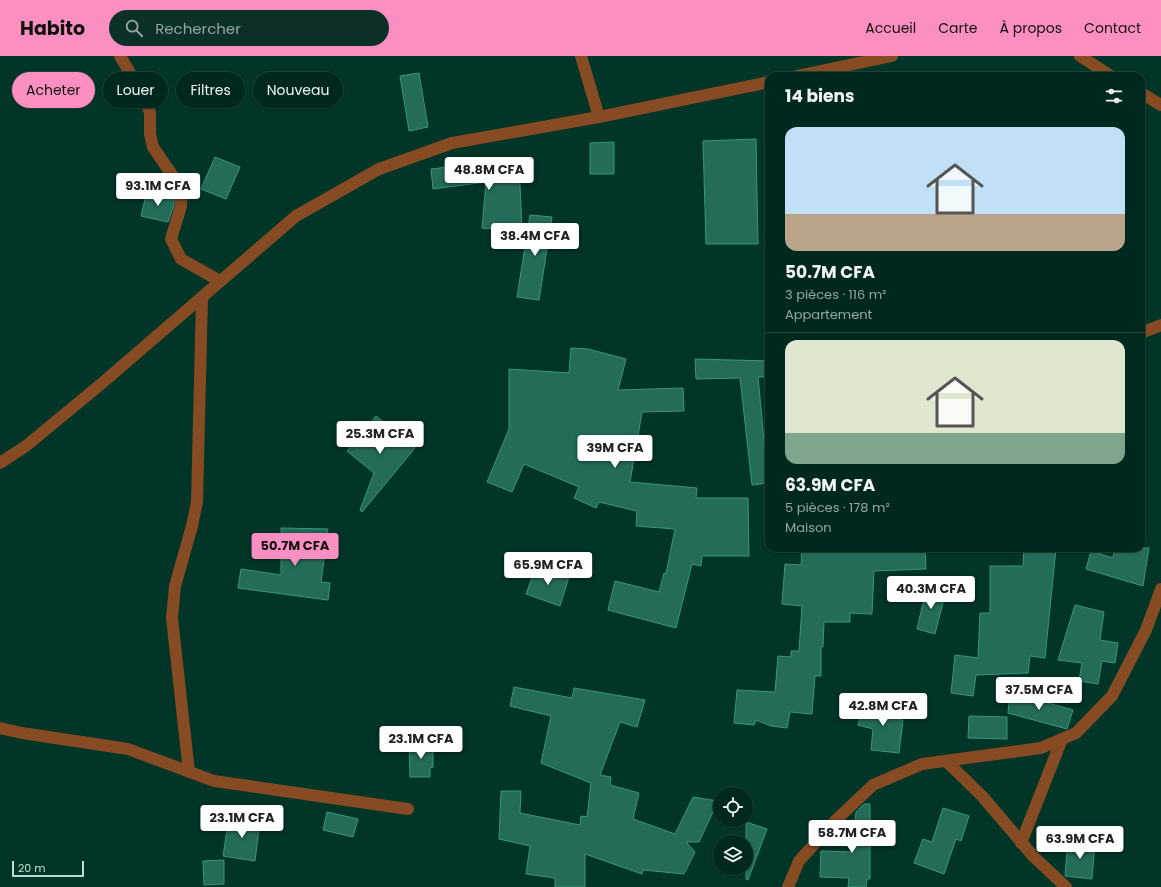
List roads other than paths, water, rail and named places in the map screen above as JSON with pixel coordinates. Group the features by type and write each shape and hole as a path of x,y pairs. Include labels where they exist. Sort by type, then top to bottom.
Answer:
{"street":[{"path":"120,56 145,98 150,113 150,134 154,147 181,188 181,206 171,239 181,259 220,281"},
{"path":"581,56 599,118"},
{"path":"816,72 892,56"},
{"path":"1080,56 1105,72"},
{"path":"0,463 26,446 296,216 379,169 452,143 599,118 765,83"},
{"path":"1145,95 1161,105"},
{"path":"189,772 172,618 175,586 192,526 197,502 202,297"},
{"path":"1145,331 1161,325"},
{"path":"788,887 799,861 836,820 873,785 922,764 1041,748 1076,733 1112,696 1146,630 1161,589"},
{"path":"0,728 22,734 128,750 214,782 408,809"},
{"path":"1022,843 1062,739"},
{"path":"946,761 982,796 1033,856 1066,887"}]}
